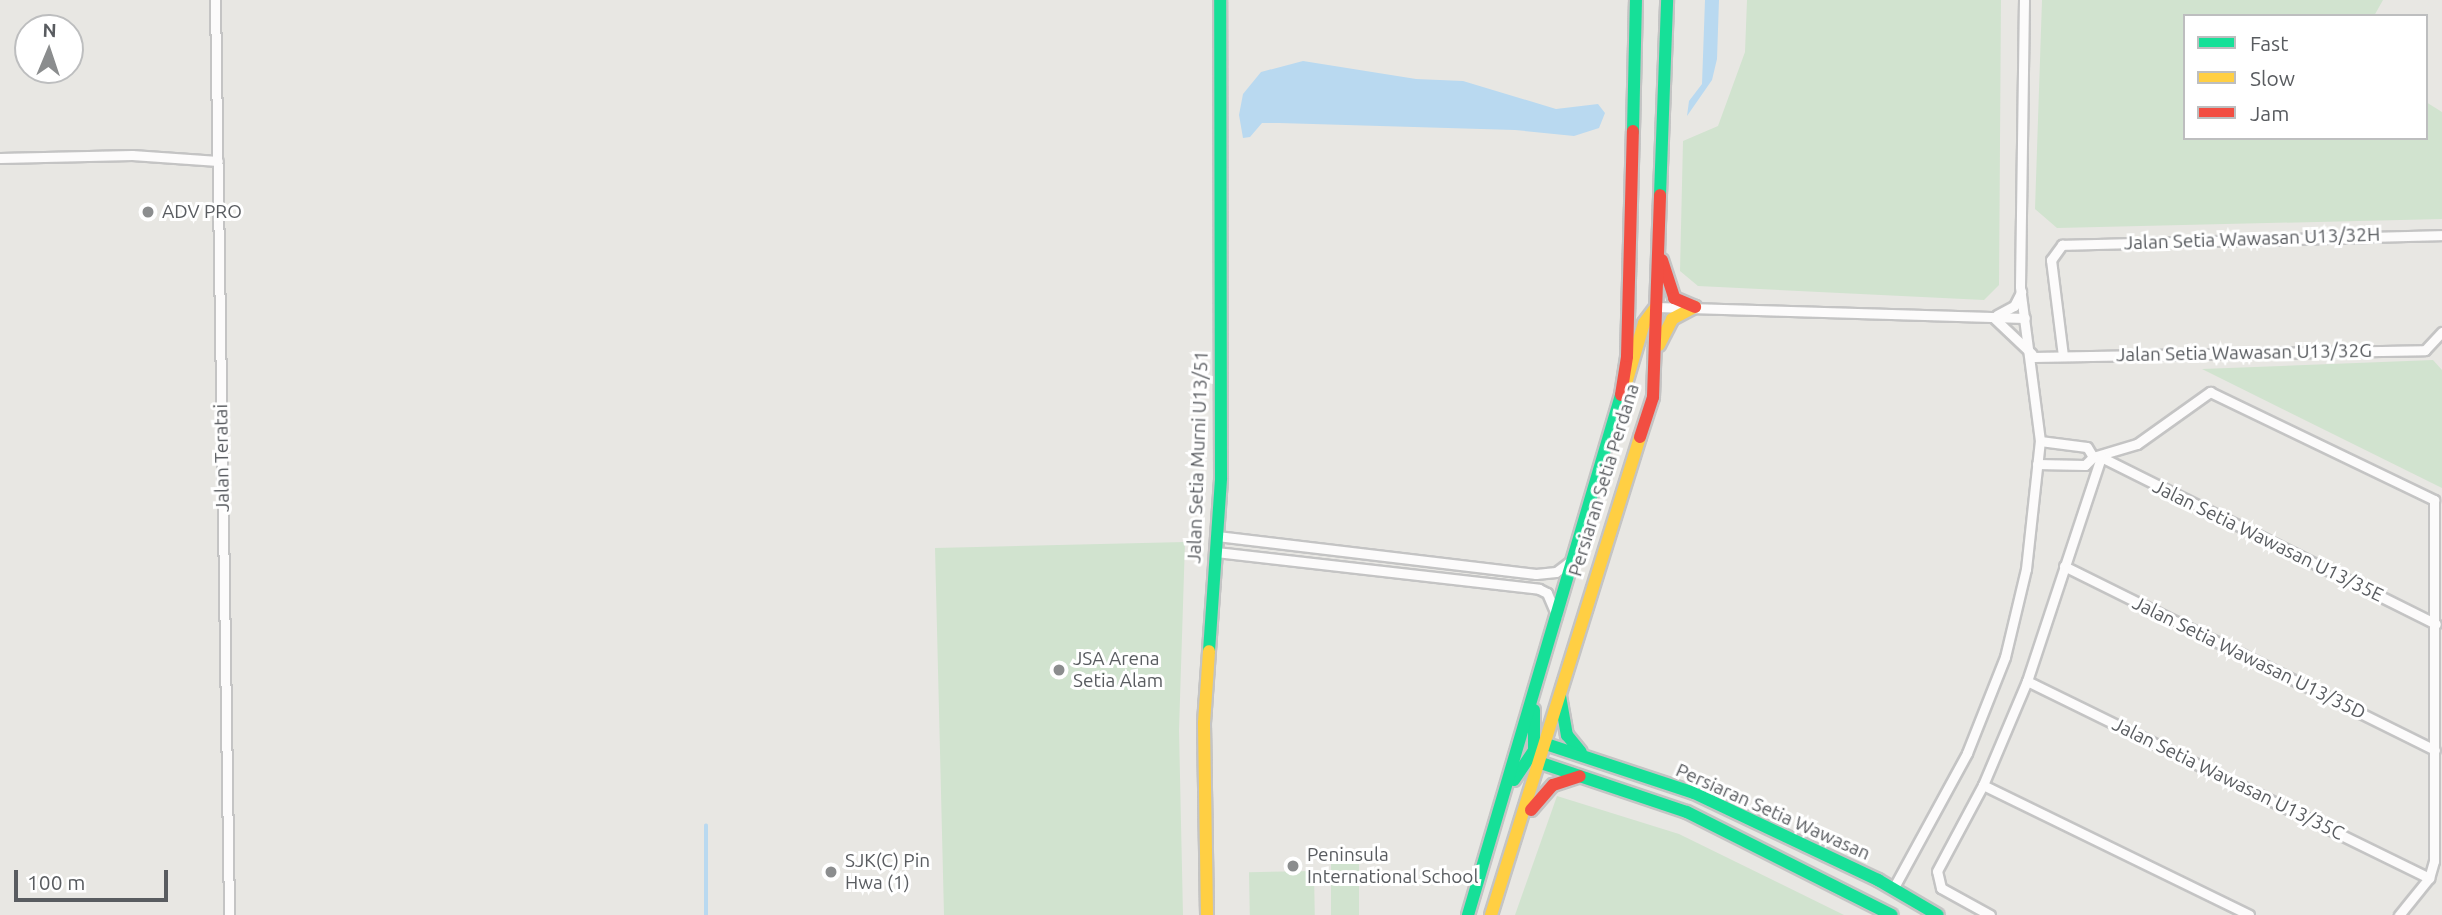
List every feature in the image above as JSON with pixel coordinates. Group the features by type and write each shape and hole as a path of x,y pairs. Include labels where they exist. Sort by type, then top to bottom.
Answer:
{"main road":[{"name":"Jalan Setia Murni U13/51","path":"1207,915 1203,723 1221,478 1220,0"},
{"name":"Persiaran Setia Perdana","path":"1468,915 1558,618 1622,390 1627,356 1636,0"},
{"name":"Persiaran Setia Perdana","path":"1491,915 1521,830 1559,689 1653,397 1667,0"},
{"path":"1658,246 1669,292 1681,303 1695,307"},
{"path":"1622,390 1634,367 1644,323 1656,307"},
{"path":"1654,366 1664,329 1672,319 1695,307"},
{"path":"1559,689 1567,735 1586,756"},
{"path":"1533,703 1534,750 1541,763"},
{"path":"1506,792 1534,750 1546,744"},
{"name":"Persiaran Setia Wawasan","path":"1546,744 1694,793 1893,889 1938,915"},
{"name":"Persiaran Setia Wawasan","path":"1541,763 1688,812 1892,915"},
{"path":"1521,830 1546,791 1581,776"},
{"path":"1863,899 1893,889 1898,915"}],"street":[{"name":"Jalan Teratai","path":"215,0 229,915"},
{"path":"1893,889 1967,753 2005,657 2026,569 2039,441 2032,356 2021,292 2024,0"},
{"path":"0,158 132,155 218,162"},
{"name":"Jalan Setia Wawasan U13/32H","path":"2063,356 2050,260 2062,245 2442,235"},
{"path":"1992,317 2008,311 2021,292"},
{"path":"1656,307 2025,318"},
{"path":"1992,317 2032,356"},
{"name":"Jalan Setia Wawasan U13/32G","path":"2032,356 2426,350 2442,332"},
{"path":"2037,464 2085,465 2097,457 2137,444 2197,398 2210,392 2434,500 2434,861 2429,878 2399,915"},
{"name":"Jalan Setia Wawasan U13/35E","path":"2039,441 2079,445 2097,457 2436,624"},
{"path":"1990,915 1948,894 1937,880 1937,870 1983,785 2027,681 2097,457"},
{"path":"1217,536 1536,574 1556,572 1574,558"},
{"path":"1216,552 1539,589 1547,593 1558,618"},
{"name":"Jalan Setia Wawasan U13/35D","path":"2064,566 2435,750"},
{"name":"Jalan Setia Wawasan U13/35C","path":"2027,681 2429,878"},
{"path":"1983,785 2249,915"}],"green space":[{"path":"1747,0 2001,0 1999,285 1984,300 1698,286 1680,271 1683,141 1718,126 1745,52"},
{"path":"2042,0 2383,0 2375,14 2183,14 2183,140 2428,140 2428,103 2442,112 2442,219 2057,228 2035,209"},
{"path":"2433,360 2442,370 2442,488 2202,369"},
{"name":"JSA Arena Setia Alam","path":"1185,542 1179,730 1183,915 944,915 935,548"},
{"path":"1557,796 1679,834 1844,915 1515,915"},
{"path":"1331,860 1359,860 1359,915 1331,915"},
{"path":"1314,871 1315,915 1250,915 1249,872"}],"water":[{"path":"1705,0 1719,0 1717,59 1712,80 1687,116 1689,101 1702,84"},
{"path":"1303,61 1416,79 1463,81 1556,109 1598,104 1605,113 1599,128 1574,136 1515,130 1262,123 1250,137 1243,138 1239,115 1243,94 1261,72"}],"waterway":[{"path":"706,826 706,915"}],"traffic: fast":[{"path":"1209,651 1221,478 1220,0"},
{"path":"1633,131 1636,0"},
{"path":"1660,195 1667,0"},
{"path":"1468,915 1621,395"},
{"path":"1560,696 1567,735 1581,752"},
{"path":"1514,780 1534,750 1534,710"},
{"path":"1546,744 1694,793 1878,880 1938,915"},
{"path":"1541,763 1687,812 1892,915"}],"traffic: slow":[{"path":"1627,380 1644,323 1656,307"},
{"path":"1659,345 1672,319 1695,307"},
{"path":"1491,915 1640,437"},
{"path":"1207,915 1204,723 1209,651"}],"traffic: jam":[{"path":"1621,395 1627,356 1633,131"},
{"path":"1640,437 1653,397 1660,195"},
{"path":"1662,260 1674,298 1695,307"},
{"path":"1531,810 1553,785 1580,776"}],"place":[{"name":"ADV PRO","path":"148,212"},
{"name":"JSA Arena Setia Alam","path":"1059,670"},
{"name":"Peninsula International School","path":"1293,866"},
{"name":"SJK(C) Pin Hwa (1)","path":"831,872"}]}
